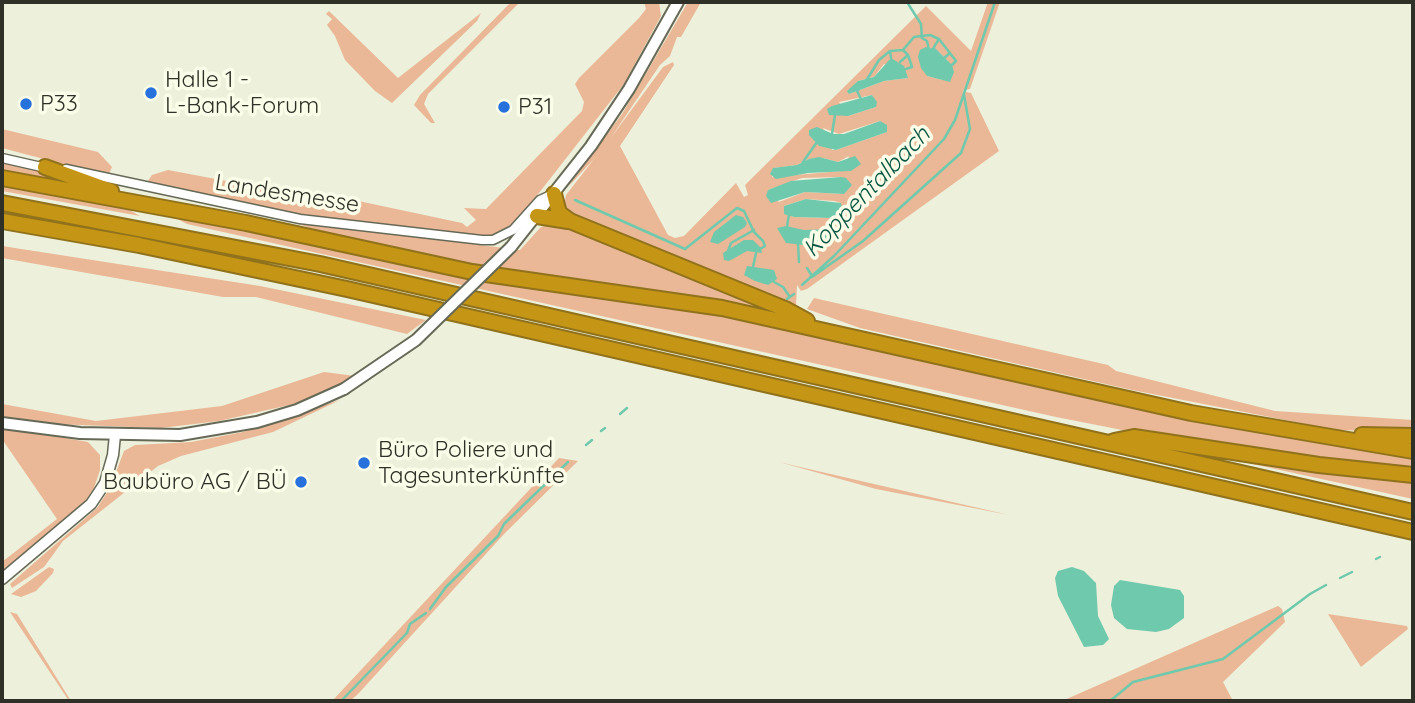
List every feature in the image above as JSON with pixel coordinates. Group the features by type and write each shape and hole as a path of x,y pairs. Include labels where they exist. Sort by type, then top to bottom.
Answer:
{"highway":[{"path":"45,167 86,180 131,200"},
{"path":"2,178 131,200 472,272 692,303 1167,407 1325,438 1413,451"},
{"path":"554,194 559,213 569,221"},
{"path":"2,203 320,264 1413,512"},
{"path":"537,216 569,221 785,309 823,330"},
{"path":"2,221 139,245 347,289 1413,532"},
{"path":"1325,438 1354,435 1413,436"},
{"path":"1109,442 1135,437 1319,465 1413,475"}],"main road":[{"path":"2,423 115,435 180,435 236,427 297,410 344,388 416,340 511,247 591,146 628,89 678,2"}],"street":[{"name":"Landesmesse","path":"2,158 78,171 146,188 300,219 482,240 493,240 513,230 540,200 554,194"},
{"path":"2,579 91,504 108,475 115,435"}],"shaded area":[{"path":"511,2 520,2 428,94 424,104 435,123 431,123 414,105 420,95"},
{"path":"644,2 659,2 661,16 624,84 514,225 489,237 299,215 145,185 152,175 168,170 306,196 316,192 462,223 467,227 476,220 464,208 486,209 582,111 584,102 575,84 639,18 646,9"},
{"path":"688,2 701,2 681,37 677,37 670,56 660,65 610,139 663,67 673,62 674,65 620,146 668,235 675,238 684,236 736,183 744,197 748,195 745,185 926,6 971,51 988,2 1000,2 970,89 962,91 971,93 999,151 807,289 801,291 797,285 796,306 568,213 564,206 566,195 594,159 567,188 622,114","holes":["929,50 939,52 949,62 943,80 927,76","884,64 908,78 884,81 849,94 858,81 874,77","872,95 876,107 848,116 839,102","880,121 887,132 832,150 823,128 839,134","849,156 842,171 772,177 774,168 823,158 838,162","841,177 844,194 805,192 779,202 768,190 802,178","806,199 841,203 830,218 793,217 784,206"]},
{"path":"329,11 398,78 481,13 477,21 392,103 375,91 345,60 327,25 332,19 326,14"},
{"path":"2,129 98,152 112,167 108,176 2,148"},
{"path":"2,163 23,166 90,187 2,172"},
{"path":"2,183 119,204 140,216 2,191"},
{"path":"162,211 467,277 757,320 1188,418 1413,458 1413,470 1173,440 1056,417 187,224"},
{"path":"289,221 520,250 541,227 553,223 777,311 518,275 344,239"},
{"path":"2,246 260,286 426,320 407,334 256,297 223,297 2,258"},
{"path":"814,298 1108,365 1116,371 1275,411 1413,420 1413,432 1336,430 1132,390 860,328 807,309"},
{"path":"324,372 355,376 307,401 219,421 161,428 52,424 2,416 2,404 96,421 222,406"},
{"path":"340,400 273,432 181,456 158,466 63,541 44,567 12,588 10,584 97,508 110,488 124,451 135,445 191,442 243,432"},
{"path":"2,427 88,442 100,455 100,470 94,488 81,508 2,571 2,562 57,519 2,439"},
{"path":"559,458 578,461 505,533 358,694 350,701 332,701"},
{"path":"779,462 800,467 1009,515 876,489"},
{"path":"1248,463 1413,481 1413,499"},
{"path":"49,567 54,569 53,573 36,591 21,597 11,594"},
{"path":"1278,606 1282,609 1285,622 1223,682 1233,701 1062,701"},
{"path":"10,612 17,614 71,701 69,701"},
{"path":"1328,614 1407,626 1408,629 1361,667"}],"water":[{"path":"934,47 952,65 954,72 950,82 927,76 921,68 918,57 920,50"},
{"path":"891,58 904,66 908,78 884,81 849,94 847,91 858,81 874,77"},
{"path":"872,95 877,102 876,107 848,116 829,115 827,109 832,106"},
{"path":"880,121 887,125 887,132 836,150 819,146 809,135 809,130 817,127 833,134 844,134"},
{"path":"855,156 861,164 851,171 808,173 776,179 770,174 773,168 797,165 809,159 819,157 838,162"},
{"path":"846,178 852,185 844,194 805,192 771,203 766,196 768,190 791,181"},
{"path":"806,199 841,203 844,215 832,218 794,217 784,214 784,206"},
{"path":"736,215 743,217 747,223 745,227 718,244 710,242 714,232"},
{"path":"786,226 804,230 830,229 835,232 835,238 812,246 786,243 777,228"},
{"path":"744,240 753,240 762,253 747,251 729,261 724,260 723,253"},
{"path":"747,266 774,270 777,279 768,285 755,281 744,275"},
{"path":"1072,567 1084,571 1096,583 1098,616 1109,639 1103,645 1084,647 1058,596 1055,578 1058,571"},
{"path":"1120,580 1180,590 1184,596 1184,618 1169,629 1156,632 1127,629 1114,618 1111,605 1114,586"}],"waterway":[{"path":"907,2 921,24 922,38 927,41 929,50"},
{"name":"Koppentalbach","path":"802,285 834,256 944,139 955,120 995,2"},
{"path":"866,81 879,60 890,51 903,50 914,37 930,35 939,39 956,61 952,65"},
{"path":"934,47 939,39"},
{"path":"900,62 908,55 903,50"},
{"path":"890,51 891,58"},
{"path":"943,59 950,53"},
{"path":"906,69 912,67 908,55"},
{"path":"859,89 857,91 862,101"},
{"path":"812,277 863,241 961,153 970,129 964,95"},
{"path":"832,134 835,115"},
{"path":"803,162 817,142"},
{"path":"575,200 685,249 737,208 744,211 754,232 763,241 765,246 760,249"},
{"path":"787,227 789,214"},
{"path":"728,251 731,243 754,230"},
{"path":"798,244 799,262"},
{"path":"753,267 756,253"},
{"path":"807,268 812,276"},
{"path":"774,282 783,287 790,297"},
{"name":"Koppentalbach","path":"787,299 794,294"},
{"name":"Koppentalbach","path":"620,414 627,408"},
{"name":"Koppentalbach","path":"601,431 605,428"},
{"name":"Koppentalbach","path":"586,445 592,440"},
{"name":"Koppentalbach","path":"430,609 446,587 498,536 504,524 568,462"},
{"path":"1376,559 1380,557"},
{"path":"1340,578 1352,572"},
{"path":"1110,701 1133,682 1223,659 1326,585"},
{"name":"Koppentalbach","path":"341,701 407,633 410,624 426,613"}],"place":[{"name":"Halle 1 - L-Bank-Forum","path":"151,93"},
{"name":"P33","path":"26,104"},
{"name":"P31","path":"504,107"},
{"name":"Büro Poliere und Tagesunterkünfte","path":"364,463"},
{"name":"Baubüro AG / BÜ","path":"301,482"}]}
